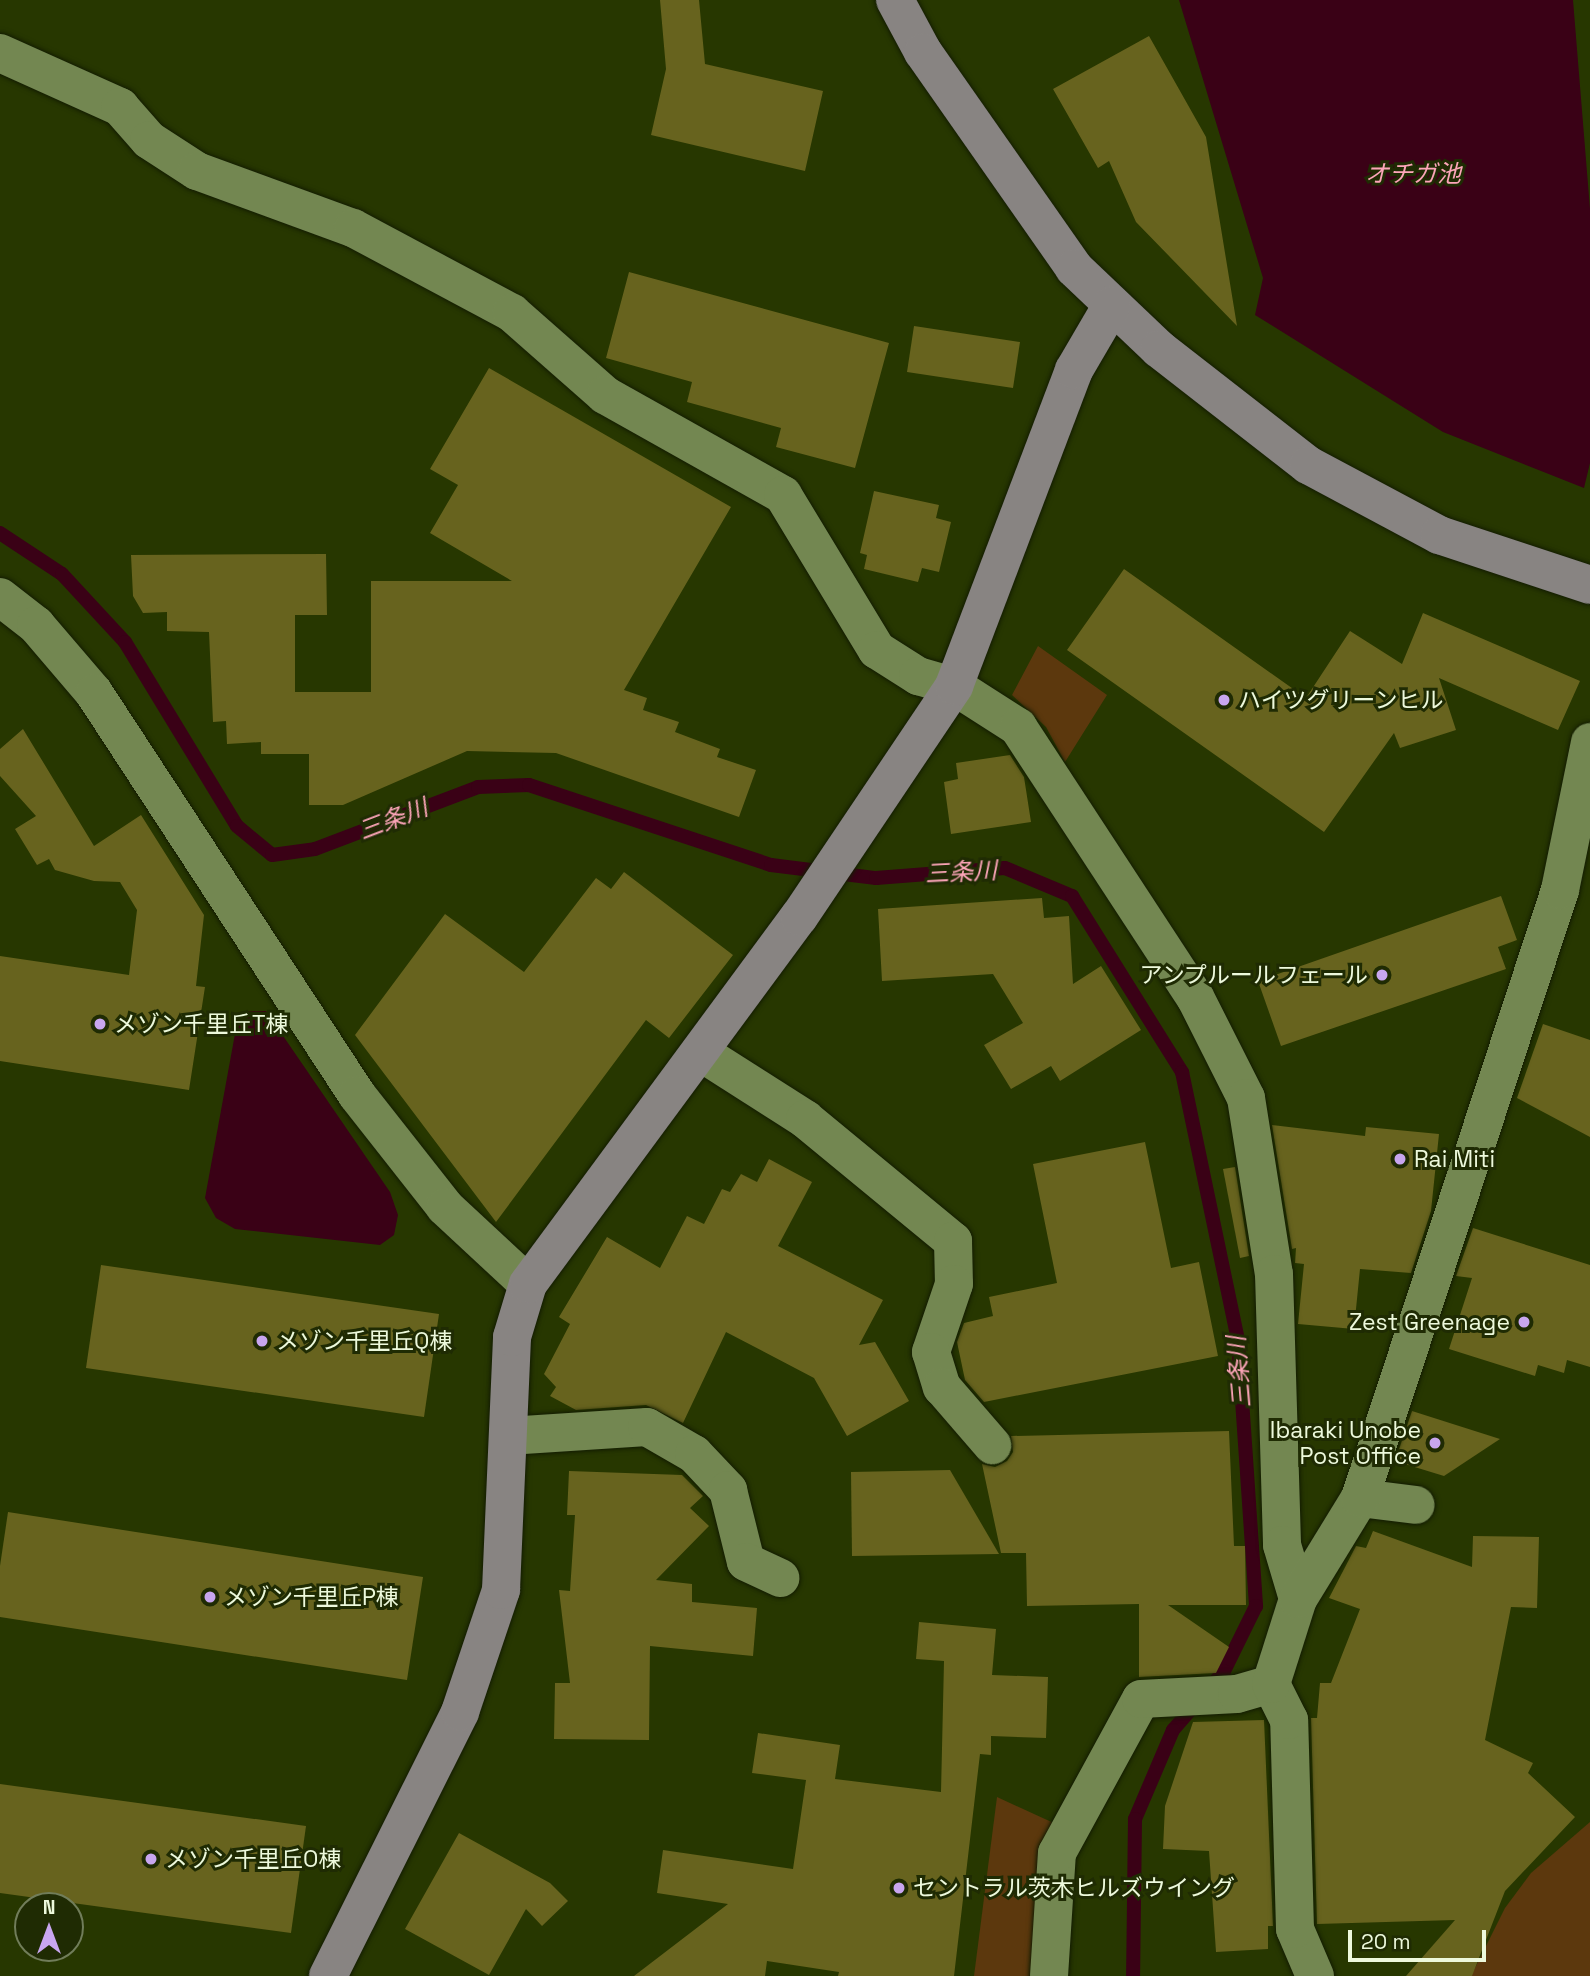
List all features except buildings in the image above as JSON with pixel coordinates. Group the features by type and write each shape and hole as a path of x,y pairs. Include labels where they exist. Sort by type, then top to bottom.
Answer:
{"street":[{"path":"895,0 923,52 1074,268 1159,349 1308,465 1439,535 1590,585"},
{"path":"0,53 120,107 149,140 197,171 354,228 512,313 605,395 783,495 877,650 918,676 954,686 1018,727 1195,997 1246,1098 1273,1274 1282,1545 1298,1599"},
{"path":"328,1976 460,1713 497,1602 512,1337 528,1284 799,917 954,686 1074,370 1112,305"},
{"path":"0,597 36,625 94,693 357,1095 445,1207 528,1284"},
{"path":"1254,1689 1298,1599 1360,1498 1560,890 1590,742"},
{"path":"700,1052 805,1119 953,1241 954,1284 931,1352 942,1387 992,1445"},
{"path":"508,1436 647,1427 694,1454 728,1490 746,1562 781,1578"},
{"path":"1360,1498 1416,1505"},
{"path":"1049,1976 1057,1853 1141,1699 1254,1689 1289,1720 1295,1929 1315,1976"}],"shaded area":[{"path":"1038,646 1107,695 1065,762 1046,727 1012,695"},
{"path":"997,1797 1069,1830 1049,1976 974,1976"},
{"path":"1590,1822 1590,1976 1471,1976 1505,1908 1531,1873"}],"water":[{"name":"オチガ池","path":"1179,0 1573,0 1590,209 1590,463 1584,488 1443,432 1255,315 1263,278"},
{"path":"266,1011 390,1192 398,1215 394,1235 380,1245 235,1229 216,1218 205,1198 239,1012"}],"waterway":[{"name":"三条川","path":"0,533 62,574 125,642 237,826 272,855 315,849 478,787 529,785 771,865 876,878 1005,868 1072,896 1182,1072 1238,1341 1256,1606 1224,1671 1173,1730 1135,1819 1133,1976"}],"place":[{"name":"ハイツグリーンヒル","path":"1224,700"},
{"name":"アンプルールフェール","path":"1382,975"},
{"name":"メゾン千里丘T棟","path":"100,1024"},
{"name":"Rai Miti","path":"1400,1159"},
{"name":"Zest Greenage","path":"1524,1322"},
{"name":"メゾン千里丘Q棟","path":"262,1341"},
{"name":"Ibaraki Unobe Post Office","path":"1435,1443"},
{"name":"メゾン千里丘P棟","path":"210,1597"},
{"name":"メゾン千里丘O棟","path":"151,1859"},
{"name":"セントラル茨木ヒルズウイング","path":"899,1888"}]}
